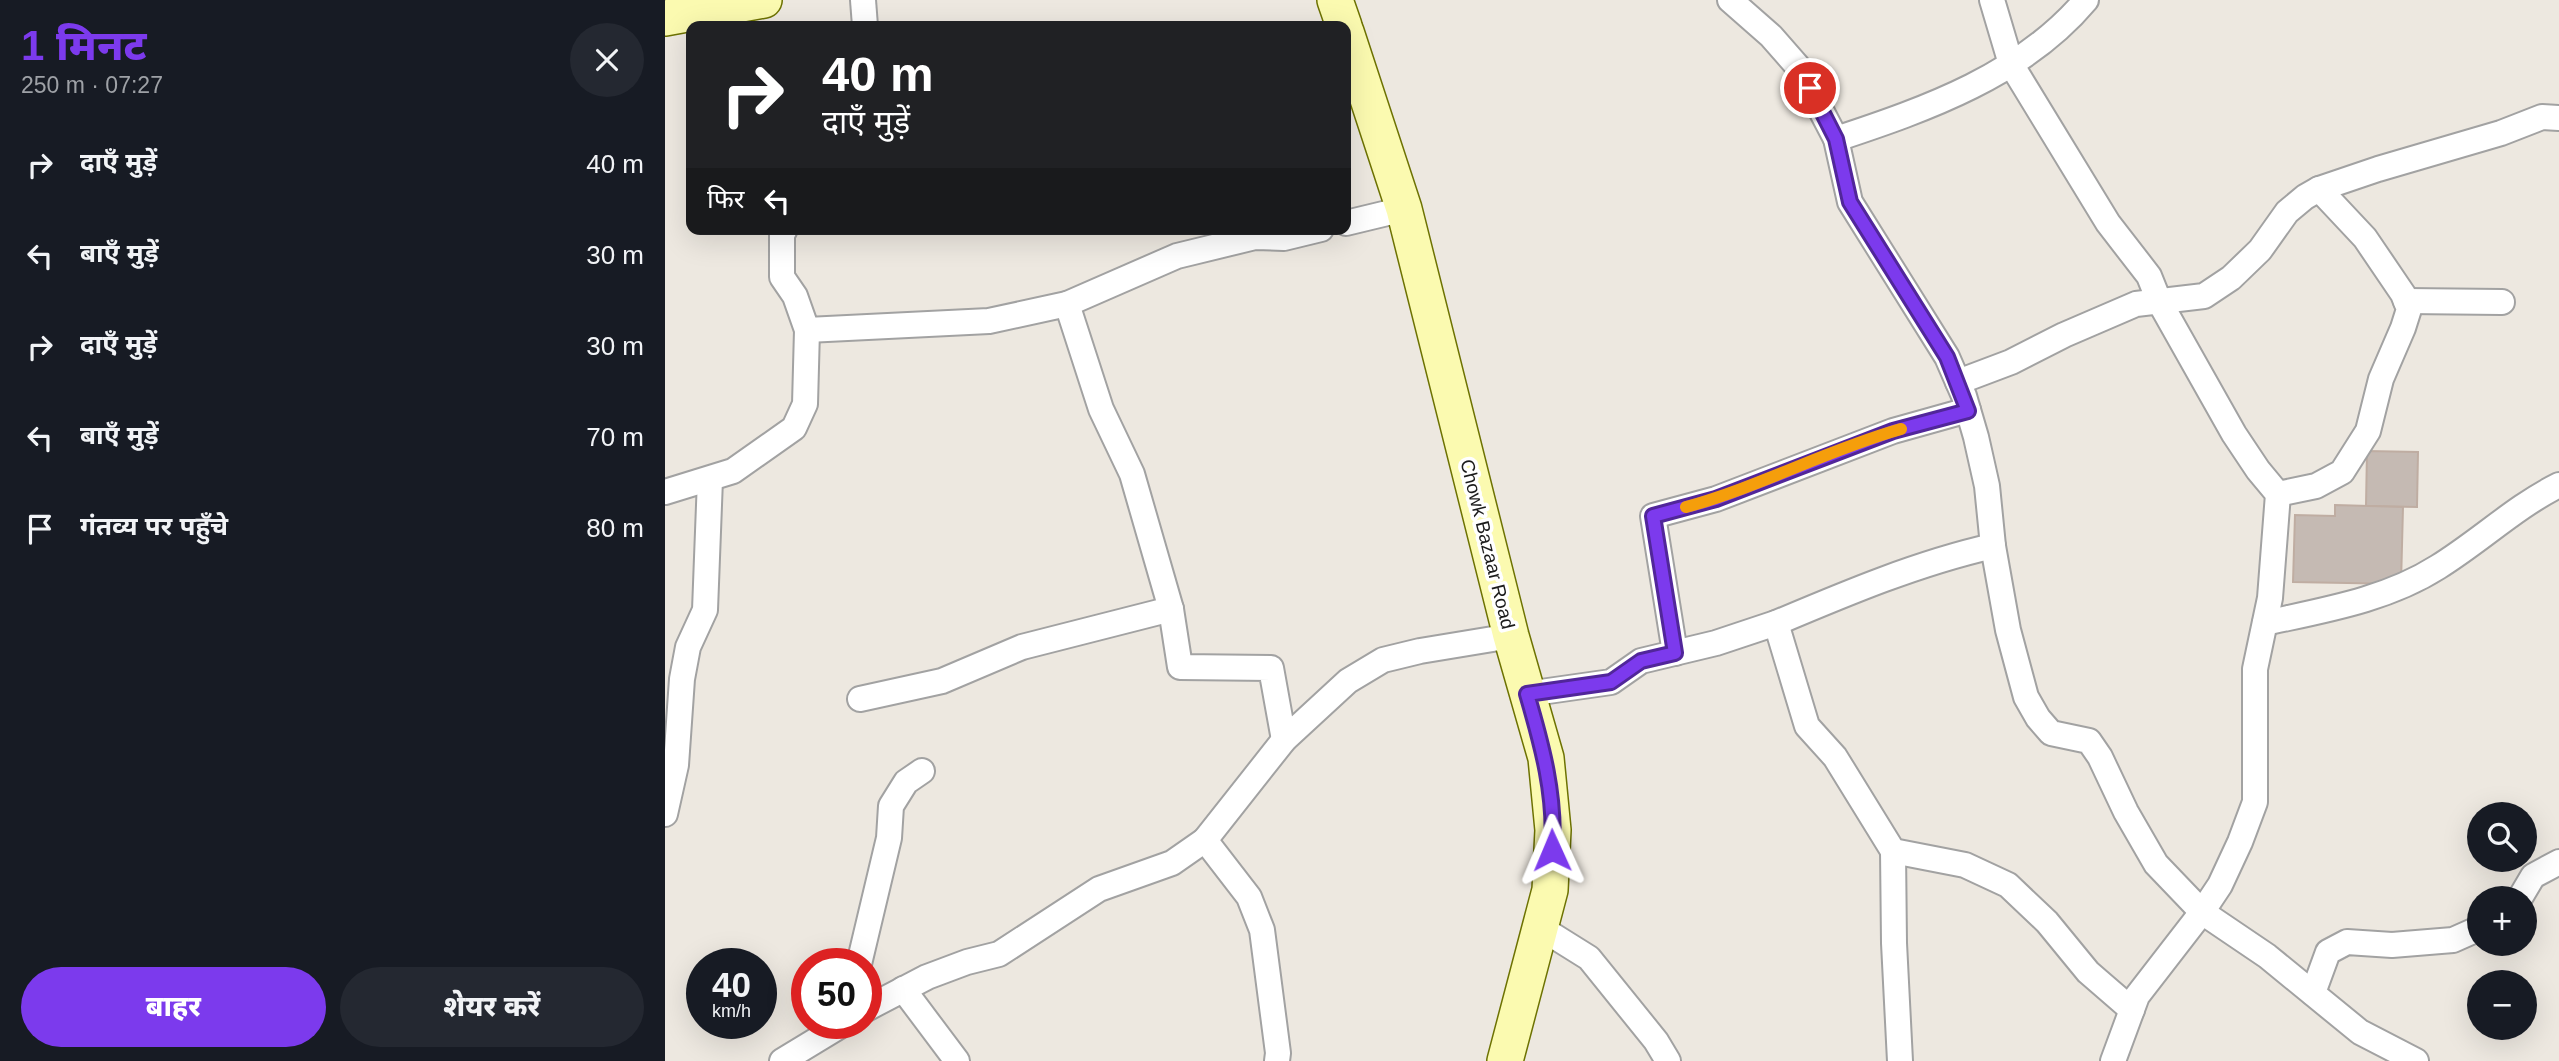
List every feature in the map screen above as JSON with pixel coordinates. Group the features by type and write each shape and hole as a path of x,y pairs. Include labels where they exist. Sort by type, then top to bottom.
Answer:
{"main road":[{"path":"665,18 764,0"},
{"path":"1335,0 1342,21"},
{"name":"Chowk Bazaar Road","path":"1351,47 1404,209 1511,636 1546,758 1553,830 1550,890 1505,1061"}],"street":[{"path":"863,0 865,21"},
{"path":"1730,0 1771,36 1799,68 1836,139 1850,202 1947,357 1958,382 1987,486 1993,546 2008,630 2026,697 2038,718 2050,733 2089,741 2156,864 2202,912 2267,956 2360,1032 2416,1061"},
{"path":"1992,0 2011,64 2108,223 2149,276 2159,300 2234,434 2278,494 2276,536 2265,623 2255,669 2255,802 2225,874 2202,912 2137,996 2113,1061"},
{"path":"1836,139 1903,117 1963,92 2011,64 2067,23 2086,0"},
{"path":"1958,382 2011,362 2136,303 2204,296 2231,278 2260,250 2287,212 2319,189 2501,133 2553,111"},
{"path":"2278,494 2316,486 2341,472 2368,431 2381,379 2409,309 2389,272 2365,239 2319,189"},
{"path":"1351,222 1404,209"},
{"path":"665,492 733,471 794,428 805,404 807,330 795,296 782,277 782,235"},
{"path":"807,330 989,321 1067,304 1177,256 1255,237 1284,238 1296,235"},
{"path":"2406,301 2502,302"},
{"path":"1067,304 1101,409 1132,474 1171,609 1180,667 1271,668 1284,740"},
{"path":"1675,653 1653,516 1716,499 1893,431 1968,411"},
{"path":"665,814 676,765 682,679 688,647 705,610 710,479"},
{"path":"2265,623 2332,609 2410,583 2439,566 2536,497 2559,485"},
{"path":"1527,694 1611,682 1641,661 1716,643 1776,624 1904,571 1993,546"},
{"path":"860,699 942,681 1022,647 1171,609"},
{"path":"1776,624 1807,726 1835,757 1893,851 1893,943 1900,1061"},
{"path":"882,1000 927,977 967,962 999,954 1098,889 1172,863 1205,840 1284,740 1348,681 1383,660 1511,636"},
{"path":"863,948 889,838 891,806 906,782 922,771"},
{"path":"1205,840 1249,897 1262,930 1277,1061"},
{"path":"1893,851 1965,865 2008,885 2047,922 2088,972 2132,1010"},
{"path":"2527,886 2533,876 2559,862"},
{"path":"1541,928 1589,958 1656,1041 1668,1061"},
{"path":"2313,993 2328,952 2347,942 2392,945 2453,940 2467,934"},
{"path":"903,989 957,1061"},
{"path":"782,1061 815,1052 828,1039"}],"building":[{"path":"2367,451 2418,452 2417,507 2366,506"},
{"path":"2335,505 2403,507 2401,584 2293,582 2295,515 2335,516"}],"slow traffic":[{"path":"1686,507 1716,499 1901,429"}],"route":[{"path":"1552,850 1553,830 1546,758 1527,694 1611,682 1641,661 1675,653 1653,516 1716,499 1893,431 1968,411 1947,357 1850,202 1836,139 1810,88"}]}
